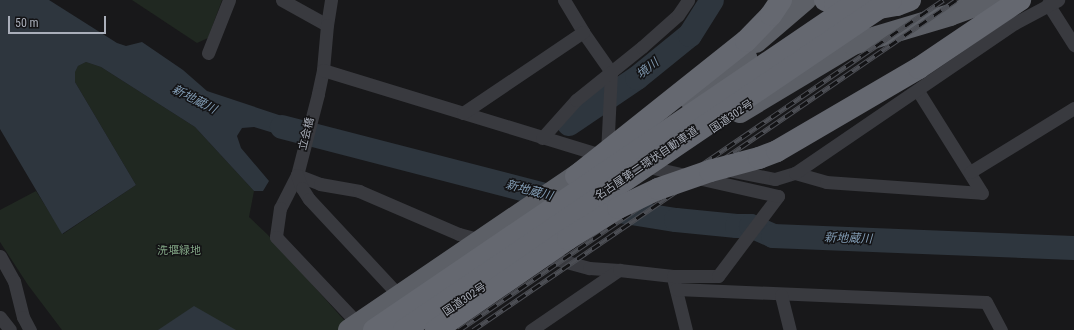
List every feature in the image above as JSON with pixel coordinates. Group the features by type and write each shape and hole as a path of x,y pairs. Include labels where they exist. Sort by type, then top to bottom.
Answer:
{"highway":[{"path":"466,267 590,165 740,46 763,24 781,0"},
{"path":"743,56 806,0"},
{"path":"825,0 835,4 868,10 897,5 910,0"},
{"path":"350,330 639,133 743,56 831,0"},
{"name":"名古屋第二環状自動車道","path":"374,330 860,0"},
{"name":"名古屋第二環状自動車道","path":"404,330 890,0"},
{"name":"国道302号","path":"421,330 905,0"},
{"path":"769,94 854,44 991,0"},
{"path":"854,105 914,58 995,0"},
{"path":"436,330 568,239 618,208 658,189 777,151 919,68 1020,0"}],"street":[{"path":"208,53 229,0"},
{"path":"282,0 327,25"},
{"name":"立会橋","path":"331,0 323,70 298,172 280,208 276,237 364,330"},
{"path":"564,0 583,32 612,72 607,157"},
{"path":"542,138 576,100 612,72 678,15 688,0"},
{"path":"676,173 695,165 775,179 795,173 997,36 1052,1 1074,45"},
{"path":"968,8 997,36"},
{"path":"463,113 583,32"},
{"path":"298,172 320,184 359,191 459,234 589,268 673,276 718,276 778,196 607,157 323,70"},
{"path":"795,173 826,182 982,192 918,91"},
{"path":"970,172 1074,108"},
{"path":"298,172 302,188 309,199 431,330"},
{"path":"0,256 14,281 23,317 30,330"},
{"path":"531,330 619,270"},
{"path":"673,276 686,330"},
{"path":"676,289 781,295 986,302 1001,330"},
{"path":"781,295 790,330"},
{"path":"0,317 10,330"}],"green space":[{"path":"132,0 222,0 208,38 197,43"},
{"name":"洗堰緑地","path":"86,62 101,67 195,127 254,191 249,217 267,234 353,330 62,330 28,285 0,242 0,210 36,191 63,234 136,185 75,82 74,73 78,66"}],"water":[{"path":"0,0 49,0 117,43 126,46 142,42 183,70 207,91 306,124 303,142 254,127 242,128 237,136 241,148 269,181 263,191 254,191 195,127 101,67 86,62 78,66 75,72 75,82 136,185 62,234 0,129"},
{"path":"194,306 236,330 158,330"}],"waterway":[{"name":"境川","path":"569,124 637,78 690,35 712,0"},
{"name":"新地蔵川","path":"282,127 564,200"},
{"name":"新地蔵川","path":"600,208 676,220 751,226 773,236 1074,248"}],"railway":[{"path":"459,330 943,0"},
{"path":"473,330 956,0"}]}
